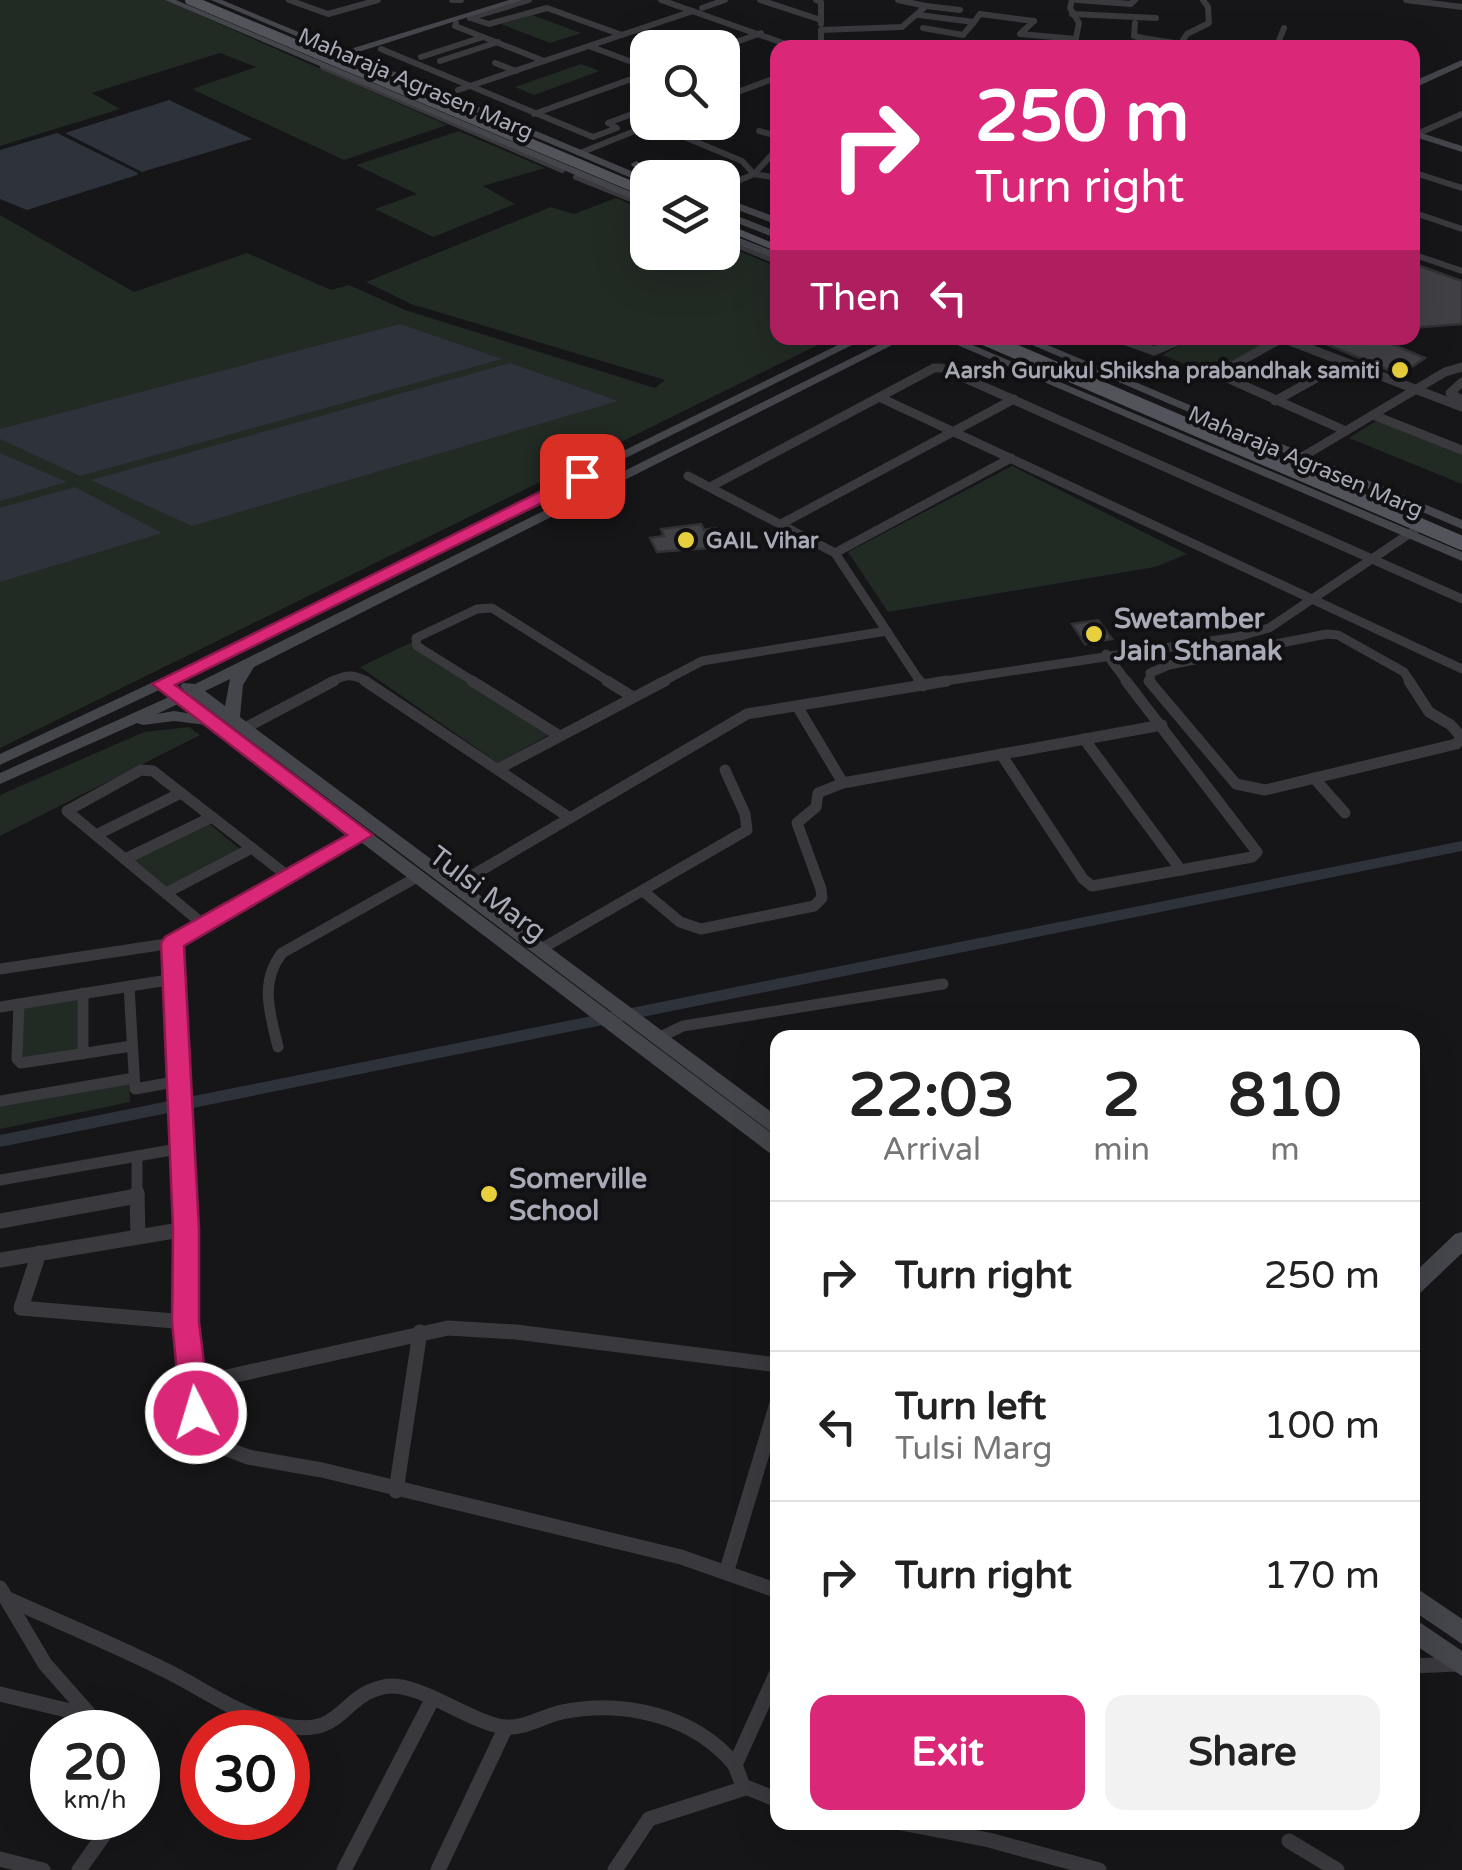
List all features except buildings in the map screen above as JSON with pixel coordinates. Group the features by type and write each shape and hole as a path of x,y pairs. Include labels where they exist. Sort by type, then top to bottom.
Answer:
{"main road":[{"path":"190,0 630,181"},
{"path":"202,0 630,180"},
{"path":"740,225 770,235"},
{"path":"740,229 770,245"},
{"path":"990,345 1462,550"},
{"path":"1024,345 1462,532"}],"street":[{"name":"Maharaja Agrasen Marg","path":"168,0 630,197"},
{"path":"168,0 562,170"},
{"name":"Maharaja Agrasen Marg","path":"215,0 237,4 347,50 630,179"},
{"path":"289,0 328,14 378,0"},
{"path":"452,0 461,0"},
{"path":"347,50 496,0"},
{"path":"347,50 524,0 622,35"},
{"path":"524,0 454,24 545,61"},
{"path":"661,0 782,34"},
{"path":"677,0 777,40"},
{"path":"458,90 725,0"},
{"path":"760,0 821,22 821,0"},
{"path":"898,0 960,10"},
{"path":"1076,40 1079,23 1072,14 1074,0 1132,4 1135,0"},
{"path":"1183,40 1209,22 1208,6 1203,0"},
{"path":"1406,0 1462,7"},
{"path":"205,15 237,4 347,50 596,137 617,128 608,123 630,115"},
{"path":"821,40 821,30 902,28 926,6"},
{"path":"470,18 489,24 547,8"},
{"path":"923,28 962,35 980,14 1034,21 1020,34 1053,40"},
{"path":"1072,14 1156,18"},
{"path":"919,15 974,22"},
{"path":"1135,23 1134,36 1151,40"},
{"path":"1279,40 1284,28"},
{"path":"740,40 760,33"},
{"path":"421,57 484,36"},
{"path":"440,61 498,42"},
{"path":"588,46 630,63"},
{"path":"381,49 630,162"},
{"path":"438,52 440,61 454,71 450,78"},
{"path":"495,62 516,71"},
{"path":"1420,82 1462,63"},
{"path":"1420,92 1462,72"},
{"path":"740,88 770,77"},
{"path":"529,116 630,79"},
{"path":"1420,131 1462,114"},
{"path":"1446,122 1462,127"},
{"path":"484,133 510,124"},
{"path":"580,154 630,132"},
{"path":"759,132 770,134"},
{"path":"1420,133 1462,146"},
{"path":"693,140 742,162 754,174 770,177"},
{"path":"740,180 754,174 770,157"},
{"path":"1420,175 1462,188"},
{"path":"576,177 630,198"},
{"path":"740,207 770,219"},
{"path":"1420,215 1462,229"},
{"path":"740,244 770,257"},
{"path":"1420,257 1461,270"},
{"path":"0,760 169,681 846,345"},
{"path":"0,779 187,694 885,345"},
{"path":"963,345 1462,550"},
{"name":"Maharaja Agrasen Marg","path":"990,345 1412,532"},
{"name":"Maharaja Agrasen Marg","path":"1038,345 1306,455 1462,525"},
{"path":"1050,345 1306,455 1462,516"},
{"path":"1137,345 1154,351 1168,345"},
{"path":"1270,345 1218,374 1220,378 1346,431"},
{"path":"1300,345 1462,404"},
{"path":"1275,401 1345,362"},
{"path":"1306,455 1445,372 1462,367"},
{"path":"710,487 934,368 942,368 1462,599"},
{"path":"1462,382 1450,393 1462,404"},
{"path":"881,398 1462,669"},
{"path":"1141,411 1163,398"},
{"path":"781,524 1014,399"},
{"path":"1373,415 1462,450"},
{"path":"836,552 1011,458"},
{"path":"688,476 836,552 923,686"},
{"path":"456,885 728,722 748,714 1106,654 1239,637 1269,628 1412,532"},
{"path":"558,736 416,646 416,638 477,610 492,608 633,697"},
{"path":"498,769 702,661 886,630"},
{"path":"1338,635 1404,672 1429,712 1462,738 1456,744 1314,778 1265,790 1236,784 1148,680 1150,674 1169,665 1338,635"},
{"path":"1239,637 1252,650"},
{"path":"1001,754 1083,879 1092,886 1252,857 1257,852 1106,654"},
{"path":"251,662 235,679 230,694 239,723 344,676 357,675 570,818"},
{"name":"Tulsi Marg","path":"169,681 239,723 609,999 770,1143"},
{"name":"Tulsi Marg","path":"187,694 211,722 587,1005 647,1037 770,1122"},
{"path":"797,706 843,783"},
{"path":"126,722 174,716 211,722"},
{"path":"643,892 680,922 701,928 814,906 822,898 821,889 797,823 816,807 818,794 843,783 1162,725"},
{"path":"1084,739 1181,870"},
{"path":"204,925 67,811 142,770 152,771 289,876"},
{"path":"541,948 747,830 745,814 725,770"},
{"path":"1314,778 1345,813"},
{"path":"96,835 181,794"},
{"path":"124,859 212,817"},
{"path":"0,969 173,943 362,835"},
{"path":"166,894 252,848"},
{"path":"278,1047 266,986 271,964 282,953 417,877"},
{"path":"173,943 186,1229 186,1322 196,1413 205,1432 222,1447 248,1457 322,1470 727,1570 770,1587"},
{"path":"0,1006 174,979"},
{"path":"647,1037 683,1026 943,984"},
{"path":"129,986 134,1088 180,1087"},
{"path":"83,994 84,1054"},
{"path":"19,1004 20,1063 132,1046"},
{"path":"0,1101 134,1078"},
{"path":"0,1180 182,1148"},
{"path":"137,1156 138,1237"},
{"path":"0,1221 137,1196"},
{"path":"0,1260 186,1229"},
{"path":"1420,1280 1462,1240"},
{"path":"39,1254 21,1308 186,1322"},
{"path":"195,1384 420,1332 478,1328 770,1363"},
{"path":"396,1491 420,1332"},
{"path":"727,1570 770,1427"},
{"path":"3,1593 252,1715 298,1728 324,1728 344,1716 362,1692 380,1684 397,1684 506,1726 600,1707 635,1711 712,1740 735,1765"},
{"path":"3,1593 45,1664 84,1710"},
{"path":"1420,1602 1462,1633"},
{"path":"1420,1634 1461,1664"},
{"path":"1420,1666 1461,1664"},
{"path":"742,1789 735,1777 735,1765 770,1688"},
{"path":"0,1694 67,1710"},
{"path":"344,1870 432,1698"},
{"path":"438,1870 506,1726"},
{"path":"615,1870 650,1819 742,1789 770,1798"},
{"path":"938,1830 1099,1870"},
{"path":"79,1870 100,1840"},
{"path":"1290,1841 1338,1870"},
{"path":"0,1858 42,1870"}],"shaded area":[{"path":"0,0 166,0 447,125 344,160 192,89 256,67 220,53 92,93 120,109 0,146"},
{"path":"532,15 581,33 550,43 501,24"},
{"path":"581,64 600,71 534,95 515,87"},
{"path":"169,100 252,139 142,172 65,133"},
{"path":"459,131 545,168 483,186 515,204 433,237 375,209 417,194 356,165"},
{"path":"57,133 137,175 27,210 0,199 0,150"},
{"path":"616,198 630,204 630,270 740,270 740,251 770,264 770,345 818,345 0,748 0,215 134,292 247,253 331,290 349,285 405,310 655,388 665,380 411,304 366,282 551,207 574,214"},
{"path":"400,324 502,359 80,476 0,439 0,429"},
{"path":"1180,345 1262,345 1210,374 1162,355"},
{"path":"510,363 618,401 192,526 91,480"},
{"path":"1376,421 1462,454 1462,484 1349,438"},
{"path":"0,453 67,482 0,501"},
{"path":"1012,466 1187,554 1155,567 888,612 848,552"},
{"path":"75,487 162,533 0,582 0,508"},
{"path":"412,642 550,734 498,763 360,667"},
{"path":"189,727 200,735 0,836 0,795 144,732"},
{"path":"207,822 241,850 166,889 133,860"},
{"path":"79,996 80,1052 23,1062 23,1005"},
{"path":"129,1083 130,1102 0,1129 0,1104"}],"waterway":[{"path":"0,1141 1462,846"}],"place":[{"name":"Aarsh Gurukul Shiksha prabandhak samiti","path":"1400,370"},
{"name":"GAIL Vihar","path":"686,540"},
{"name":"Swetamber Jain Sthanak","path":"1094,634"},
{"name":"Somerville School","path":"489,1194"}],"route":[{"path":"196,1413 186,1322 186,1229 173,943 362,835 162,684 582,476"}]}
